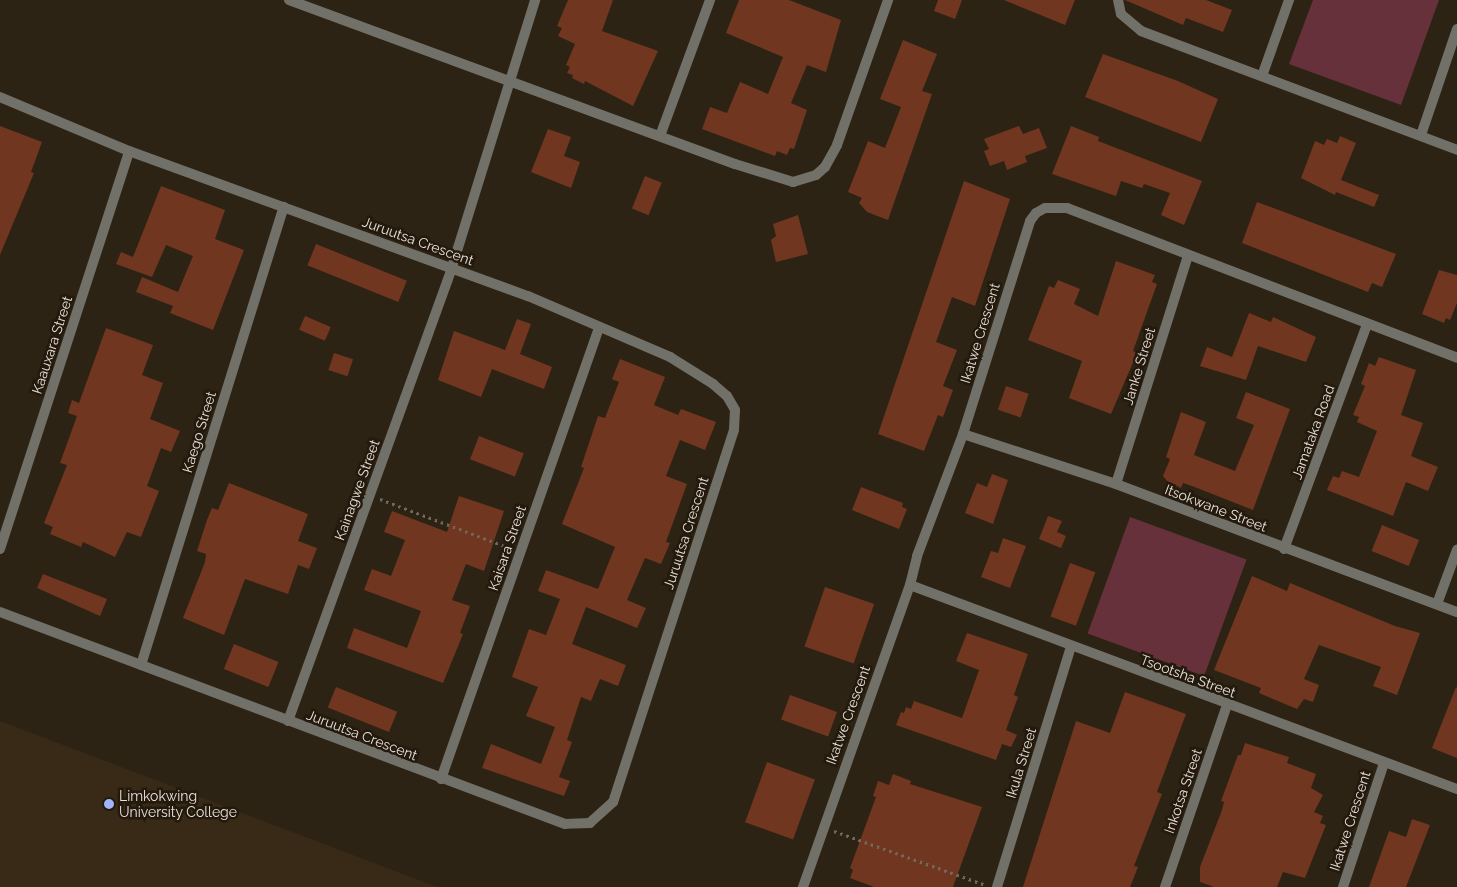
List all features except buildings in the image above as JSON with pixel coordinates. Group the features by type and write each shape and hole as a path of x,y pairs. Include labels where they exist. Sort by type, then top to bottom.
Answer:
{"street":[{"path":"289,0 782,181 803,180 816,175 826,167 837,145 888,0"},
{"name":"Kainagwe Street","path":"288,721 452,267 535,0"},
{"path":"660,136 710,0"},
{"path":"1118,0 1121,14 1141,31 1457,150"},
{"path":"1262,76 1289,0"},
{"path":"1421,135 1457,29"},
{"name":"Juruutsa Crescent","path":"0,97 129,150 452,267 599,327 670,358 713,384 728,396 734,410 734,430 613,802 590,823 565,824 0,612"},
{"name":"Kaauxara Street","path":"0,549 129,150"},
{"name":"Ikatwe Crescent","path":"803,887 822,827 910,585 917,556 963,434 1030,221 1036,213 1056,206 1067,208 1457,358"},
{"name":"Kaego Street","path":"141,665 284,207"},
{"name":"Janke Street","path":"1116,484 1188,256"},
{"name":"Jamataka Road","path":"1284,549 1367,324"},
{"name":"Kaisara Street","path":"441,779 599,327"},
{"name":"Itsokwane Street","path":"963,434 1116,484 1284,549 1457,612"},
{"path":"1437,604 1457,550"},
{"name":"Tsootsha Street","path":"910,585 1227,705 1457,789"},
{"name":"Ikula Street","path":"997,887 1072,647"},
{"name":"Inkotsa Street","path":"1165,887 1227,705"},
{"name":"Ikatwe Crescent","path":"1343,887 1384,763"}],"path":[{"path":"369,495 520,552"},
{"path":"822,827 991,887"}],"shaded area":[{"path":"1313,0 1439,0 1401,105 1289,64"},
{"path":"1130,517 1247,559 1204,676 1088,634"},
{"name":"Limkokwing University College","path":"0,721 437,887 0,887"}],"place":[{"name":"Limkokwing University College","path":"109,804"}]}
